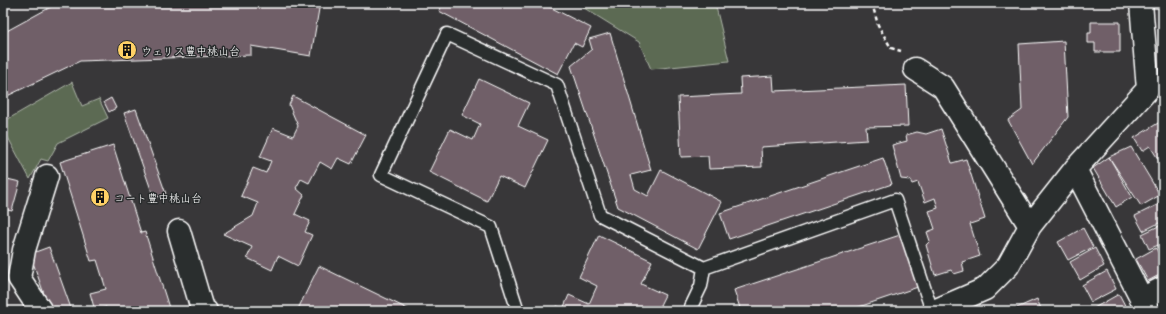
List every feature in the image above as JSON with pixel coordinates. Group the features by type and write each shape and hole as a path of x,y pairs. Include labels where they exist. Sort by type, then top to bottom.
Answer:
{"street":[{"path":"939,310 985,288 1008,266 1030,226 1075,169 1156,92 1141,3"},
{"path":"915,68 943,87 1030,226"},
{"path":"1075,169 1144,305 1163,288"},
{"path":"41,311 20,278 24,250 47,176"},
{"path":"179,231 202,309 206,311"}],"lane":[{"path":"518,311 491,227 381,175 447,34 557,85 600,215 704,268 895,200 939,310"},
{"path":"689,311 701,286 704,268"}],"path":[{"path":"872,3 878,25 891,48 910,54 915,68"}],"green space":[{"path":"576,3 715,3 729,61 651,69 639,42"},
{"path":"72,82 82,106 99,99 108,118 58,143 48,161 41,159 30,179 3,128 3,122"}],"building":[{"name":"ウェリス豊中桃山台","path":"58,3 320,3 311,56 251,46 251,55 80,61 3,98 3,33"},
{"path":"443,3 542,3 591,28 582,47 574,43 558,74 439,11"},
{"path":"1091,22 1120,22 1120,52 1095,52 1095,43 1088,43 1088,33 1091,33"},
{"path":"610,33 651,170 631,175 635,189 648,196 661,170 722,202 698,249 618,207 571,66 592,49 589,39"},
{"path":"1064,41 1068,117 1032,164 1008,120 1022,110 1019,44"},
{"path":"773,76 774,91 906,85 908,126 866,127 867,140 761,147 762,167 709,169 708,156 681,157 678,97 741,94 740,78"},
{"path":"479,79 529,103 518,126 548,140 525,188 499,176 487,201 429,172 450,129 473,140 480,124 462,115"},
{"path":"293,96 366,135 351,164 338,158 332,169 320,162 309,183 301,179 296,188 304,195 295,214 310,221 305,232 312,235 298,266 278,256 272,270 247,258 252,247 223,234 253,216 258,203 241,196 253,168 266,173 271,161 260,157 273,128 293,136 298,126 289,105"},
{"path":"111,98 116,108 109,112 104,102"},
{"path":"136,109 166,194 154,198 124,113"},
{"path":"1163,120 1163,167 1150,146 1142,151 1134,138"},
{"path":"941,129 952,163 966,159 985,219 970,224 980,256 962,262 964,271 954,274 951,270 935,275 926,245 930,241 927,232 935,229 929,211 938,208 935,198 925,202 918,182 912,184 910,180 901,179 892,145 907,141 906,135 917,132 926,134"},
{"name":"コート豊中桃山台","path":"113,145 141,233 145,232 170,311 107,311 106,307 95,311 90,293 106,289 97,260 91,261 60,162"},
{"path":"1131,147 1160,195 1141,206 1109,157"},
{"path":"1109,157 1132,197 1116,207 1093,168"},
{"path":"883,158 892,184 729,239 720,213"},
{"path":"3,178 20,182 12,211 3,209"},
{"path":"1159,204 1163,212 1163,221 1143,231 1135,216"},
{"path":"1163,224 1163,243 1149,249 1142,234"},
{"path":"1083,228 1093,247 1068,260 1058,242"},
{"path":"599,235 652,261 641,284 665,295 657,311 555,311 557,306 563,309 569,295 589,304 597,286 579,277"},
{"path":"900,235 918,287 847,311 741,311 734,290"},
{"path":"49,247 72,311 50,311 30,254"},
{"path":"1095,248 1104,266 1080,280 1070,262"},
{"path":"1156,248 1163,262 1163,273 1148,281 1136,259"},
{"path":"319,266 412,311 297,311"},
{"path":"1107,271 1116,289 1091,302 1082,285"},
{"path":"1119,294 1128,311 1096,311 1094,308"},
{"path":"1037,299 1042,311 1010,311"}],"place":[{"name":"ウェリス豊中桃山台","path":"127,50"},
{"name":"コート豊中桃山台","path":"100,197"}]}
